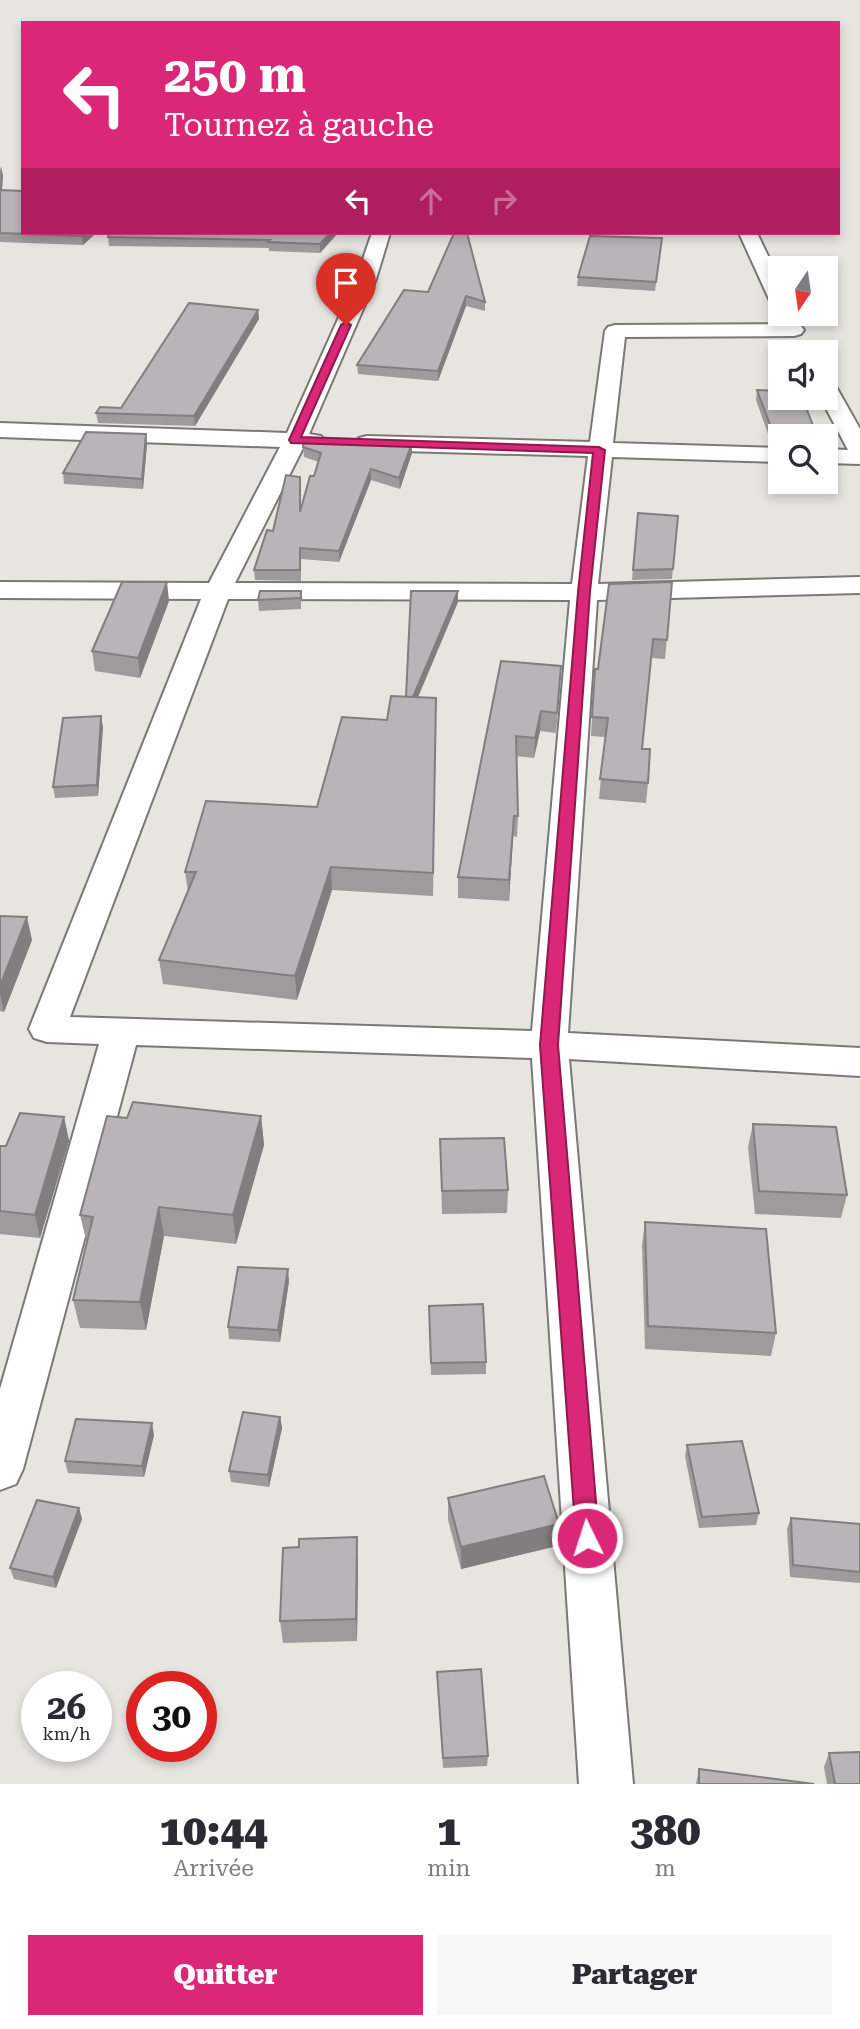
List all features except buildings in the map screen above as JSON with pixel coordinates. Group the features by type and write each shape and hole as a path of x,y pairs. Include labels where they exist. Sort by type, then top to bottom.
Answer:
{"street":[{"path":"380,235 366,279 295,440 217,592 47,1029 549,1045 860,1062"},
{"path":"749,235 768,274"},
{"path":"606,1784 549,1045 584,592 599,450 615,331 768,325"},
{"path":"838,410 860,450"},
{"path":"0,430 768,455"},
{"path":"838,456 860,457"},
{"path":"0,590 584,592 860,585"},
{"path":"0,1469 121,1032"}],"route":[{"path":"346,325 295,440 599,450 584,592 549,1045 587,1538"}]}
